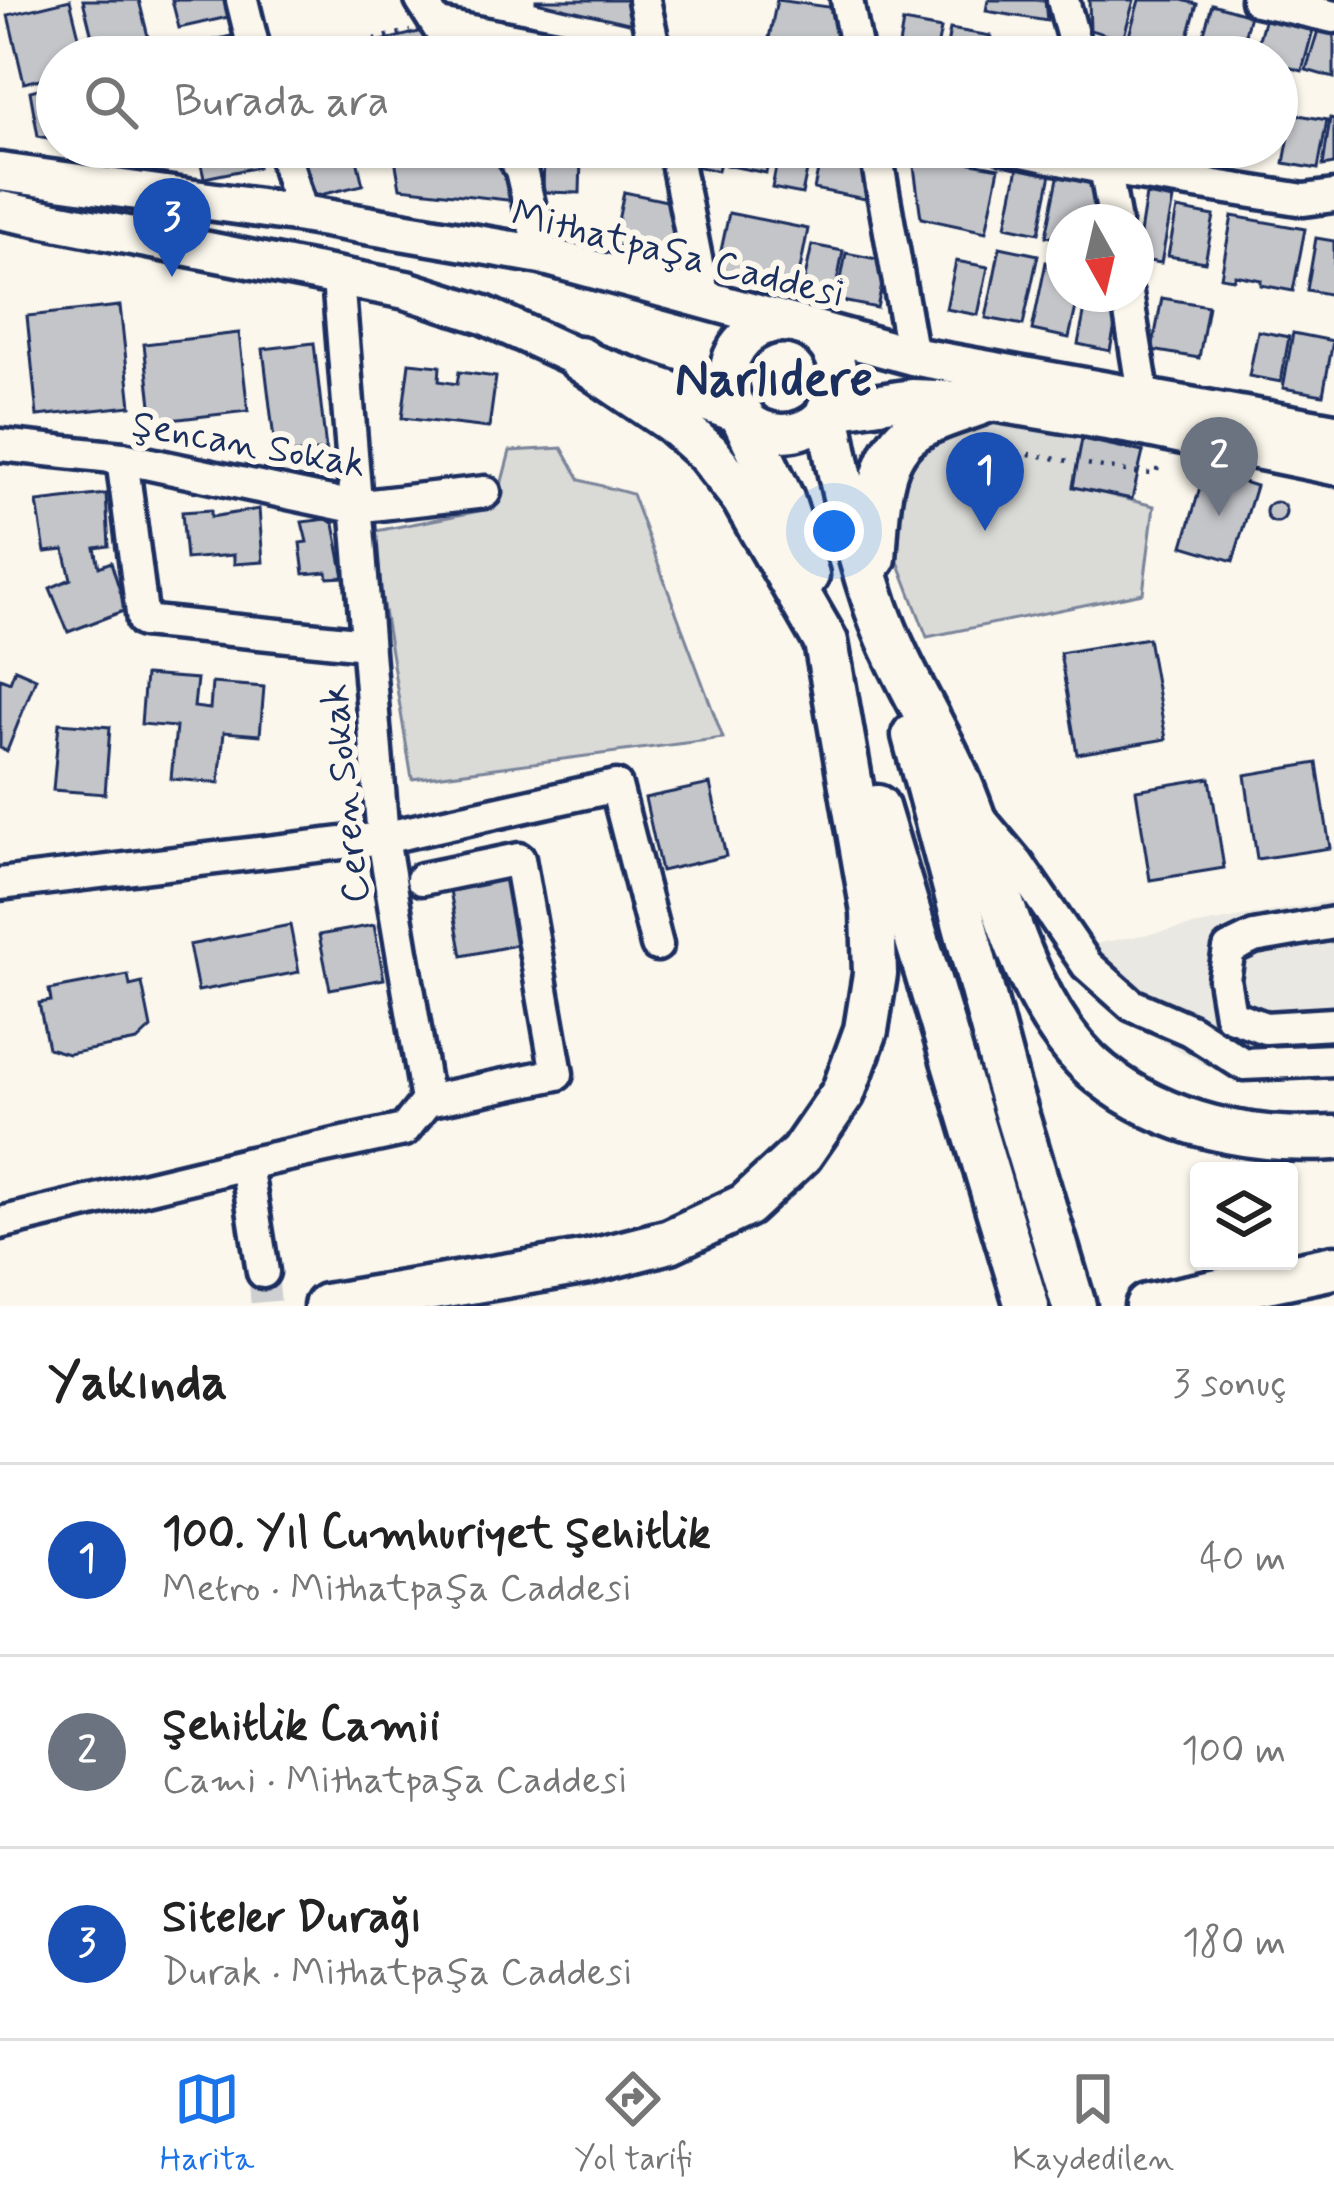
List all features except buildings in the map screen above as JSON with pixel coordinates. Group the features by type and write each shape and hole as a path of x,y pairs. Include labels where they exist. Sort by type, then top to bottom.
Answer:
{"highway":[{"path":"326,1306 588,1262 670,1240 746,1205 801,1154 843,1093 866,1030 875,974 873,912 826,643 743,498 708,453 672,421 580,359"},
{"path":"986,400 916,429 891,451 879,500 874,561 881,618 969,804 1003,912 1048,1011 1098,1072 1154,1109 1216,1129 1293,1141 1334,1138"},
{"path":"828,411 1007,1083 1074,1306"},
{"path":"742,415 782,499 1027,1306"},
{"path":"1147,1306 1334,1267"}],"main road":[{"name":"Mithatpaşa Caddesi","path":"0,172 302,214 541,255 912,356 1334,432"},
{"path":"0,210 406,290 484,315 580,359 786,433 816,422 828,411 839,377 836,359 813,332 796,324 762,327 736,350 728,384 742,415"},
{"path":"828,411 912,398 986,400 1334,466"}],"street":[{"path":"242,0 251,36"},
{"path":"644,0 652,36"},
{"path":"848,0 854,36"},
{"path":"1063,0 1072,36"},
{"path":"1257,0 1334,16"},
{"path":"430,13 523,36"},
{"path":"288,168 302,214"},
{"path":"519,168 541,255"},
{"path":"678,168 704,299"},
{"path":"879,168 912,356"},
{"path":"1106,168 1112,204"},
{"path":"1152,168 1304,200 1334,196"},
{"name":"Ceren Sokak","path":"338,279 383,838 427,1101"},
{"path":"1130,312 1144,399"},
{"name":"Şencan Sokak","path":"0,445 122,458 354,507 485,492"},
{"path":"122,458 143,621 366,644"},
{"path":"0,884 383,838 616,786 657,945"},
{"path":"969,804 1018,864 1087,965 1132,1006 1190,1030 1243,1064 1334,1060"},
{"path":"0,1223 404,1130 427,1101 557,1074 519,859 422,879"},
{"path":"1334,923 1254,937 1229,950 1223,979 1230,1015 1265,1028 1334,1024"},
{"path":"246,1164 263,1272"}],"path":[{"path":"358,36 430,13"},
{"path":"1017,452 1138,473"}],"shaded area":[{"path":"984,413 1143,444 1143,452 1082,439 1073,486 1154,506 1143,593 927,637 889,538 906,451"},
{"path":"562,448 580,480 632,494 723,738 412,779 371,532 495,508 510,451"},
{"path":"1334,900 1334,1069 1304,1076 1205,1065 1128,1022 1056,951"}],"tunnel":[{"path":"263,1272 266,1306"}],"place":[{"name":"Siteler Durağı","path":"172,277"},
{"name":"Şehitlik Camii","path":"1219,516"},
{"name":"100. Yıl Cumhuriyet Şehitlik","path":"985,531"}],"district":[{"name":"Narlıdere","path":"774,377"}]}
